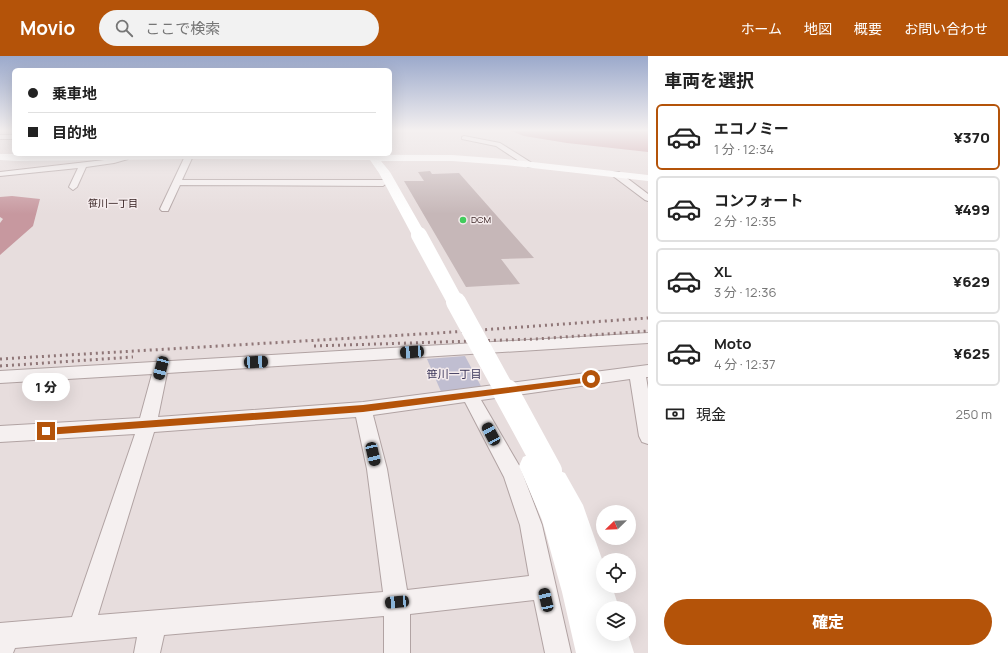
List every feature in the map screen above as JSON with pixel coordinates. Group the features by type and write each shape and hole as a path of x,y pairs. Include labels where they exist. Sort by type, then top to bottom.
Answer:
{"main road":[{"path":"372,159 383,183 414,235 541,468 572,516 599,601"},
{"path":"373,159 384,172 414,235"},
{"path":"462,159 648,178"},
{"path":"541,468 579,592 595,653"},
{"path":"612,641 615,653"}],"street":[{"path":"0,174 83,165 120,159"},
{"path":"165,209 188,159"},
{"path":"521,159 531,165"},
{"path":"73,187 83,165"},
{"path":"616,174 648,198"},
{"path":"178,182 383,183"},
{"path":"0,377 648,338"},
{"path":"81,629 147,425 161,368"},
{"path":"0,434 147,425 363,408 642,372 648,436"},
{"path":"470,395 513,474 531,526 558,653"},
{"path":"363,408 377,469 397,602 397,653"},
{"path":"2,641 81,629 397,602 543,587"},
{"path":"147,653 153,623"}],"green space":[{"name":"笹川一丁目","path":"465,356 483,390 442,394 427,359"}],"shaded area":[{"path":"12,196 40,199 33,226 0,255 0,223 3,219 0,217 0,197"}],"building":[{"name":"DCM","path":"430,171 432,174 459,173 534,258 501,259 520,284 466,287 404,181 424,181 418,172"}],"railway":[{"path":"0,359 438,333 648,318"},
{"path":"314,346 536,339 648,331"},
{"path":"0,366 133,357"}],"place":[{"name":"DCM","path":"463,220"}],"district":[{"name":"笹川一丁目","path":"113,203"}],"route":[{"path":"46,431 123,427 363,408 591,379"}]}
